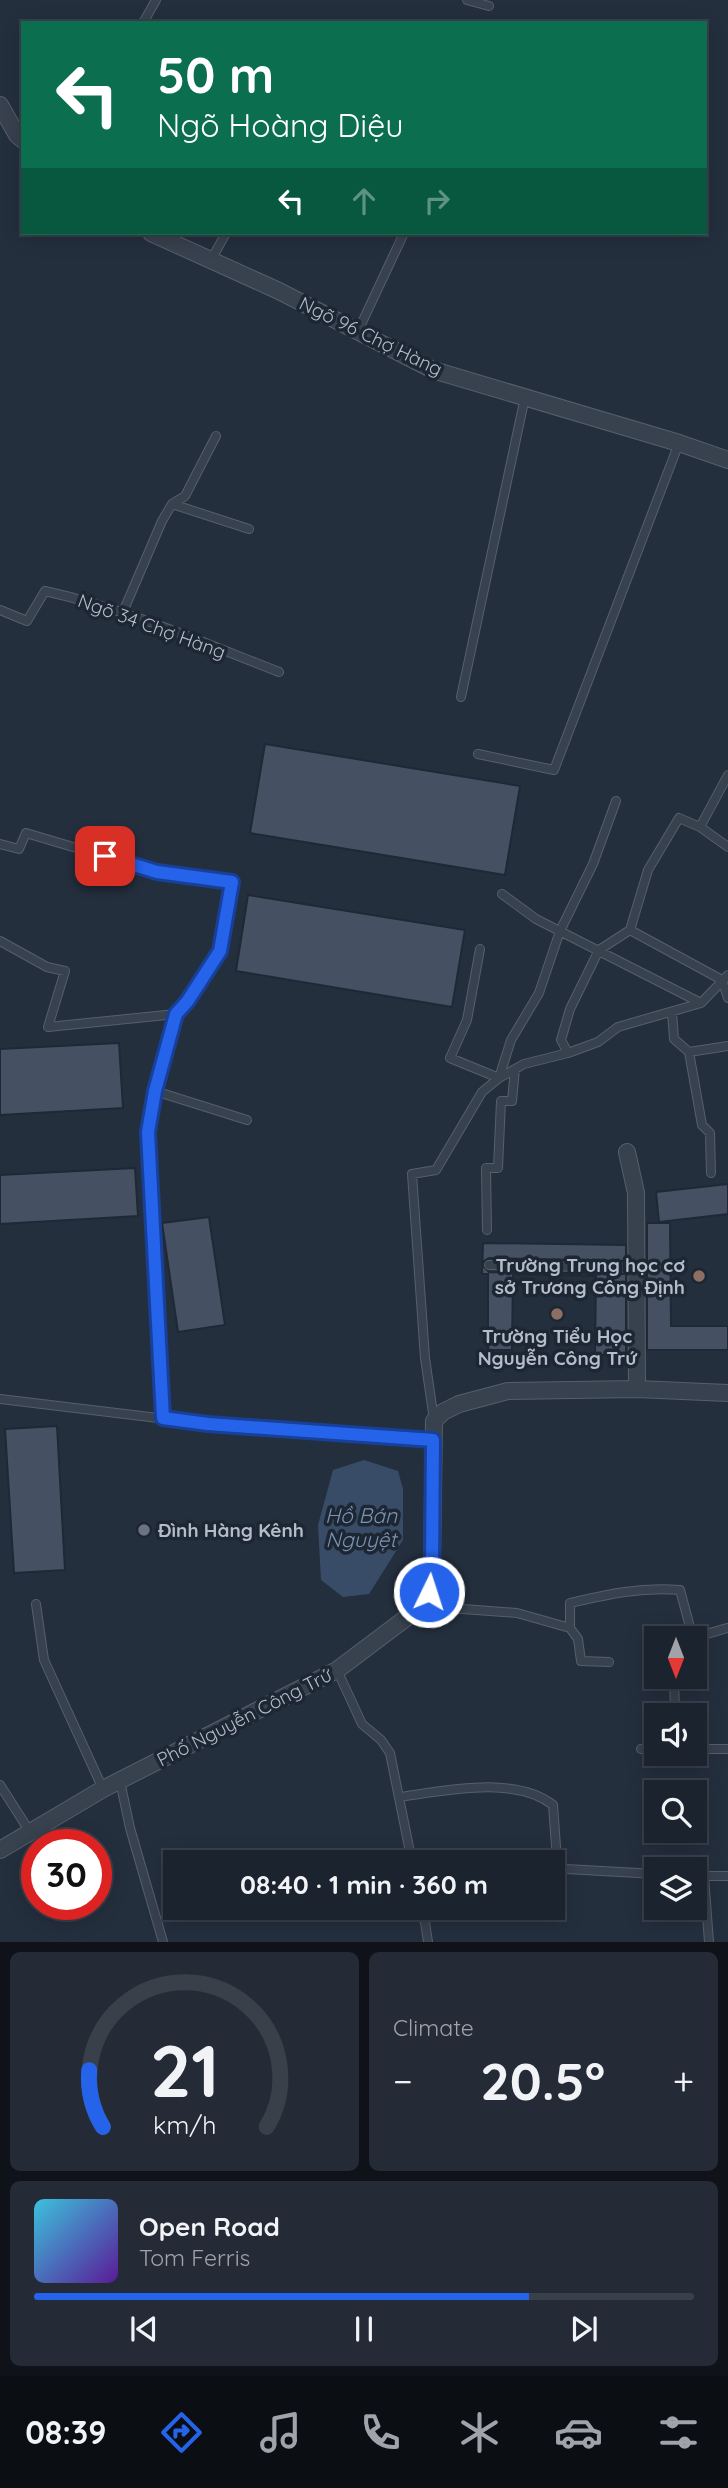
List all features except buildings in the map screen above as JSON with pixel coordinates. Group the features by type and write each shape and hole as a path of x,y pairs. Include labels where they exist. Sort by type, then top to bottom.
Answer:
{"street":[{"path":"0,105 16,135 21,139"},
{"name":"Ngõ 96 Chợ Hàng","path":"155,235 279,291 433,370 679,443"},
{"path":"679,443 728,460"},
{"path":"627,1152 636,1193 637,1389"},
{"path":"422,1606 429,1592 432,1565 435,1421 443,1412 459,1404 508,1391 637,1389 728,1393"},
{"name":"Phố Nguyễn Công Trứ","path":"35,1829 103,1789 337,1670 422,1606"},
{"name":"Phố Nguyễn Công Trứ","path":"0,1850 21,1837"}],"lane":[{"path":"144,21 156,0"},
{"path":"467,0 489,6"},
{"path":"211,260 225,235"},
{"path":"358,331 403,235"},
{"path":"461,697 525,397"},
{"path":"123,612 162,521 172,504 185,496 216,436"},
{"path":"478,754 554,770 679,443"},
{"path":"172,504 250,529"},
{"name":"Ngõ 34 Chợ Hàng","path":"0,610 27,621 45,591 123,612 279,673"},
{"path":"700,827 728,775"},
{"path":"499,1078 511,1040 539,993 560,931 593,864 616,801"},
{"path":"568,1054 561,1040 570,1009 599,950 630,930 648,870 679,818 700,827 728,848"},
{"path":"0,844 19,849 26,833 157,872 232,882 220,951 187,1002 176,1014 155,1091 148,1132 163,1418"},
{"path":"502,894 536,919 701,1003"},
{"path":"630,930 725,978"},
{"path":"0,942 47,967 65,971 48,1027 176,1014"},
{"path":"480,949 467,1020 450,1058 499,1078"},
{"path":"725,978 728,998"},
{"path":"435,1421 425,1357 412,1174 436,1170 482,1092 499,1078 524,1064 568,1054 598,1042 618,1027 701,1003 725,978"},
{"path":"672,1012 674,1040 689,1052 702,1125 710,1133 711,1173"},
{"path":"689,1052 728,1046"},
{"path":"487,1230 486,1168 498,1168 502,1101 512,1101 515,1069"},
{"path":"155,1091 247,1119"},
{"path":"489,1265 636,1268"},
{"path":"0,1399 208,1424 433,1440"},
{"path":"609,1662 581,1661 578,1639 570,1628 570,1603 619,1591 650,1588 680,1590 689,1626"},
{"path":"36,1604 44,1660 103,1789"},
{"path":"422,1606 517,1613 570,1628"},
{"path":"707,1634 727,1628"},
{"path":"337,1670 362,1724 381,1740 390,1753 410,1850"},
{"path":"707,1749 728,1749"},
{"path":"120,1781 130,1828 163,1942"},
{"path":"0,1785 28,1829"},
{"path":"400,1797 481,1787 516,1790 534,1795 553,1805 557,1860 560,1866 566,1869 644,1873"},
{"path":"707,1876 728,1877"},
{"path":"424,1920 428,1942"},
{"path":"706,1920 709,1942"}],"water":[{"name":"Hồ Bán Nguyệt","path":"364,1460 398,1471 403,1489 403,1540 369,1594 343,1597 321,1580 318,1525 333,1470"}],"place":[{"name":"Trường Trung học cơ sở Trương Công Định","path":"699,1276"},
{"name":"Trường Tiểu Học Nguyễn Công Trứ","path":"557,1314"},
{"name":"Đình Hàng Kênh","path":"144,1530"}],"route":[{"path":"105,856 157,872 232,882 220,951 187,1002 176,1014 155,1091 148,1132 163,1418 312,1433 433,1440 432,1565 429,1592"}]}
